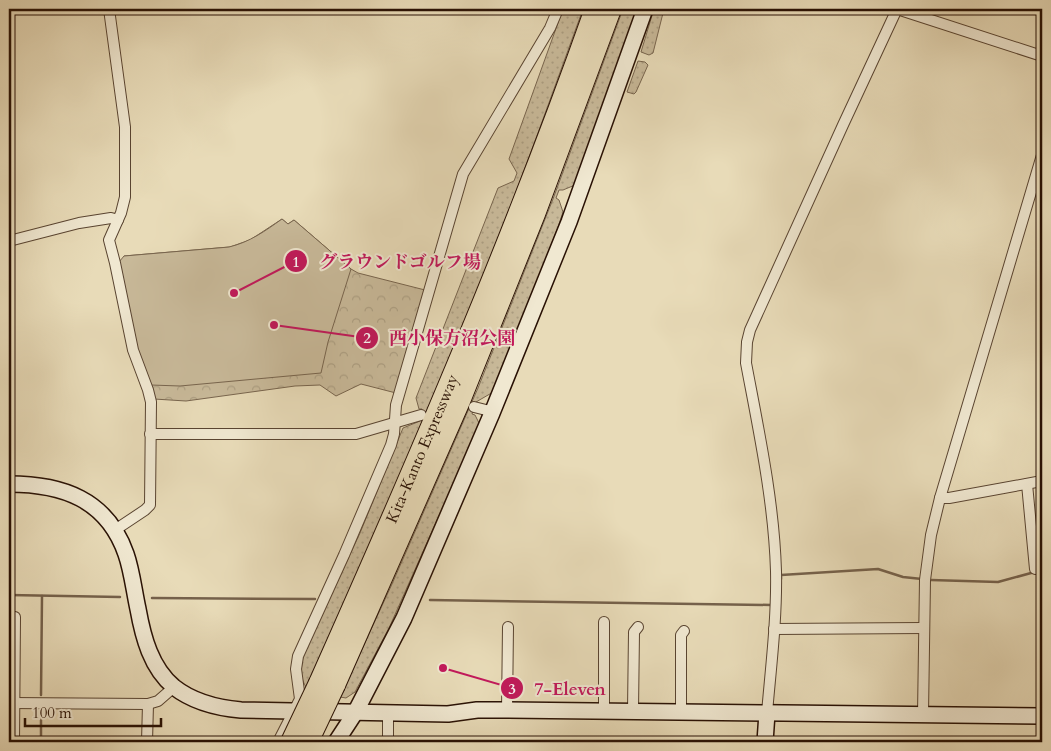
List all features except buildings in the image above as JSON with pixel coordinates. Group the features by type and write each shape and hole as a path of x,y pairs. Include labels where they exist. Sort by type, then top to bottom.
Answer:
{"highway":[{"name":"Kita-Kanto Expressway","path":"308,742 327,684 501,260 595,9"},
{"name":"Kita-Kanto Expressway","path":"291,742 327,684 464,392 535,214 611,9"}],"street":[{"path":"109,9 124,127 125,197 109,240 133,350 150,395 150,505 115,530"},
{"path":"278,742 300,698 296,669 298,656 391,445 398,396 463,174 550,28 558,9"},
{"path":"336,742 355,712 404,618 492,413 568,222 645,9"},
{"path":"764,742 774,629 776,571 769,498 746,363 747,342 750,330 897,9 1042,56"},
{"path":"923,714 923,628 931,535 940,498 1042,155"},
{"path":"9,241 79,223 111,218 118,220"},
{"path":"474,407 492,413"},
{"path":"150,434 356,434 421,415"},
{"path":"940,498 1042,481"},
{"path":"9,484 37,485 61,489 82,498 106,518 115,530 127,556 140,621 148,648 162,674 174,687 203,703 222,708 448,714 477,710 633,710 1042,716"},
{"path":"1027,484 1035,568"},
{"path":"14,742 11,703 15,617"},
{"path":"604,622 604,710"},
{"path":"507,710 508,627"},
{"path":"633,710 634,632 638,627"},
{"path":"774,629 923,628"},
{"path":"681,711 682,634 684,630"},
{"path":"11,703 148,704 158,701 174,687"},
{"path":"147,742 148,704"},
{"path":"388,713 388,742"}],"green space":[{"path":"563,9 583,9 522,176 419,434 307,688 302,676 304,654 360,533 403,428 420,421 422,409 419,409 416,398 498,188 514,181 517,173 509,159"},
{"path":"623,9 637,9 631,30 575,185 559,190 556,198 559,200 563,212 495,391 476,402 472,414 475,415 479,423 478,428 389,628 355,692 346,698 340,697 478,388 553,199"},
{"path":"654,9 664,9 653,53 649,55 641,52"},
{"path":"638,61 645,62 648,65 634,94 627,92"},
{"path":"282,219 288,224 294,220 358,273 425,290 396,393 361,384 336,396 320,385 295,386 186,401 154,399 124,256 230,247 250,240"},
{"path":"282,219 288,224 294,220 351,269 328,342 321,373 180,386 151,385 140,360 119,262 124,256 237,245 251,239"}],"waterway":[{"path":"781,579 781,575 878,569 903,577 922,579"},
{"path":"931,580 998,582 1042,570"},
{"path":"9,595 120,597"},
{"path":"41,695 42,596"},
{"path":"152,598 315,599"},
{"path":"430,600 771,605"},
{"path":"41,713 41,742"}],"railway":[{"path":"1034,9 1042,18"}],"place":[{"name":"グラウンドゴルフ場","path":"234,293"},
{"name":"西小保方沼公園","path":"274,325"},
{"name":"7-Eleven","path":"443,668"}]}
